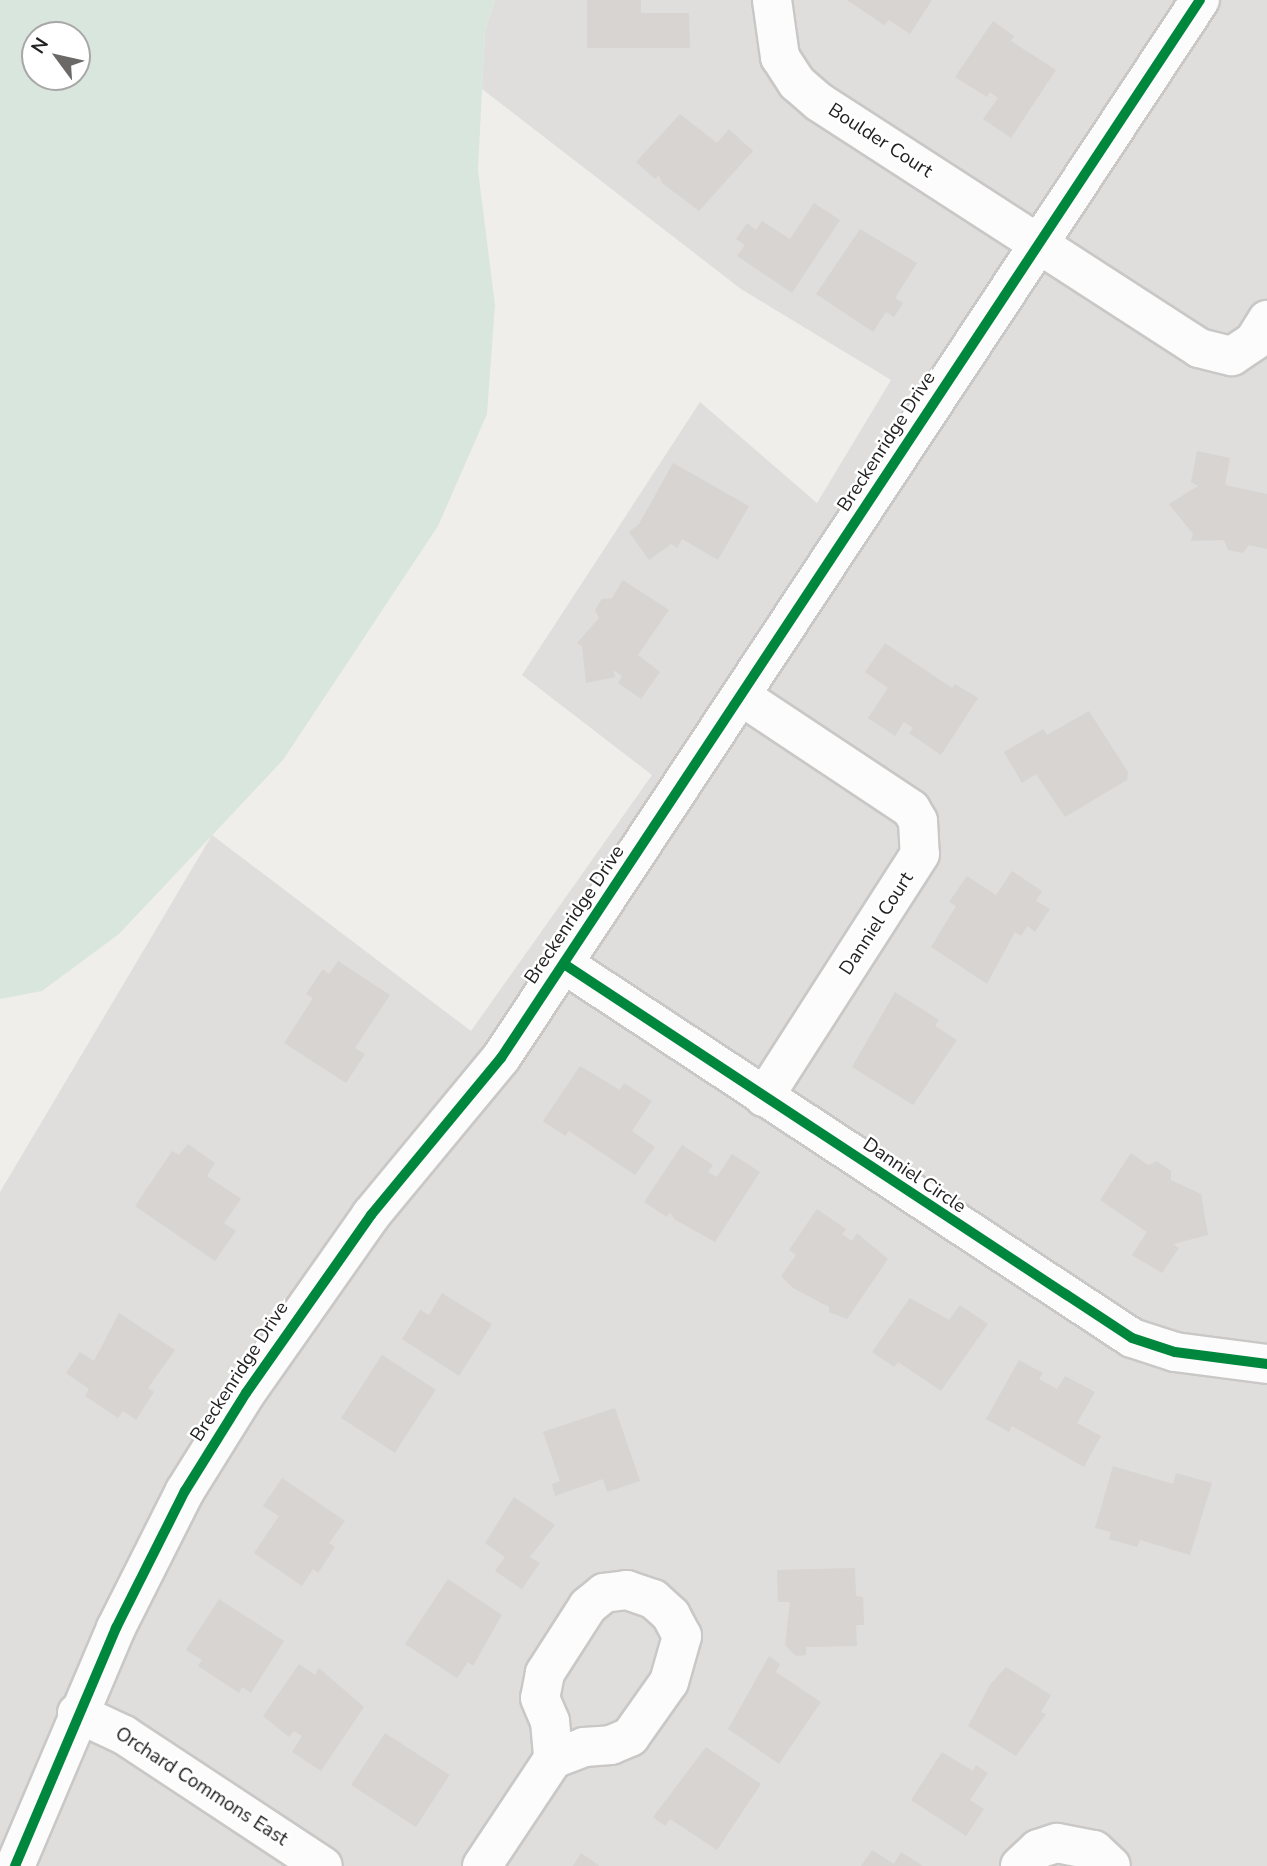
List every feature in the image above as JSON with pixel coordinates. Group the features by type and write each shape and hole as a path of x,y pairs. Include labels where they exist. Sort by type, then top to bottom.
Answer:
{"street":[{"name":"Boulder Court","path":"772,0 780,57 797,83 819,102 1199,348 1220,356 1243,350 1267,320"},
{"name":"Breckenridge Drive","path":"15,1866 78,1713 185,1491 246,1393 328,1272 501,1058 1200,0"},
{"name":"Danniel Court","path":"741,696 911,809 918,821 920,854 764,1097"},
{"name":"Danniel Circle","path":"564,964 1136,1341 1227,1361 1267,1364"},
{"path":"482,1866 553,1759 584,1746 611,1745 630,1737 669,1682 682,1636 671,1615 653,1598 627,1590 604,1593 588,1606 545,1673 540,1698 550,1721 553,1759"},
{"name":"Orchard Commons East","path":"78,1713 124,1735 323,1866"},
{"path":"1020,1866 1038,1849 1057,1843 1094,1850 1111,1866"}],"shaded area":[{"path":"0,0 495,0 485,31 478,170 495,305 487,414 438,526 283,760 119,934 42,991 0,999"},
{"path":"495,0 1267,0 1267,1866 0,1866 0,1192 212,835 471,1031 652,775 522,675 700,402 817,503 891,380 741,289 482,89 485,31"}],"building":[{"path":"587,0 641,0 641,13 689,13 690,48 587,48"},
{"path":"847,0 932,0 910,34 889,20 884,25"},
{"path":"993,21 1014,36 1011,41 1056,70 1011,138 983,119 998,98 990,92 987,97 955,77"},
{"path":"680,114 717,143 729,129 753,151 699,211 662,183 659,175 655,179 636,162"},
{"path":"814,203 840,220 792,293 737,256 745,245 736,239 747,223 756,230 762,221 790,239"},
{"path":"860,229 917,263 895,298 903,303 894,317 886,312 873,332 816,294"},
{"path":"1197,451 1230,458 1225,485 1267,494 1267,549 1249,545 1243,553 1228,550 1224,540 1191,541 1193,534 1169,504 1198,486 1191,482"},
{"path":"673,463 749,506 718,560 682,539 677,548 671,544 649,560 629,532 639,524"},
{"path":"623,580 669,610 638,655 660,672 641,699 618,683 622,676 613,670 615,677 586,683 582,646 577,643 599,618 595,610 602,599 612,598"},
{"path":"885,643 952,688 955,684 978,698 941,755 909,733 913,728 904,722 895,736 868,718 888,688 865,672"},
{"path":"1089,711 1128,772 1127,780 1065,817 1036,774 1022,783 1004,752 1043,729 1047,735"},
{"path":"1012,871 1042,891 1036,901 1050,909 1035,932 1028,926 1021,936 1015,932 987,984 931,947 956,906 949,902 967,876 996,895"},
{"path":"338,961 390,995 355,1048 365,1054 346,1083 284,1043 313,998 306,994 323,969 329,974"},
{"path":"895,992 939,1020 935,1026 957,1040 913,1105 852,1067"},
{"path":"580,1066 620,1090 624,1083 652,1101 632,1131 655,1147 635,1175 569,1131 565,1136 543,1121"},
{"path":"188,1144 215,1163 207,1176 241,1199 224,1223 236,1231 215,1261 135,1206 172,1151 179,1155"},
{"path":"682,1145 713,1165 708,1172 717,1177 732,1154 760,1172 715,1242 674,1219 670,1212 667,1217 644,1202"},
{"path":"1131,1153 1148,1165 1157,1161 1171,1171 1171,1180 1201,1194 1208,1235 1173,1244 1179,1248 1162,1273 1132,1255 1147,1232 1100,1200"},
{"path":"817,1209 846,1229 842,1234 852,1241 857,1233 888,1259 847,1319 829,1312 829,1307 793,1288 781,1276 796,1255 789,1250"},
{"path":"442,1293 492,1324 459,1376 402,1339 420,1310 429,1315"},
{"path":"910,1298 949,1320 960,1305 988,1324 941,1391 898,1362 894,1367 872,1352"},
{"path":"119,1313 175,1350 148,1388 154,1392 136,1420 123,1411 118,1418 85,1396 89,1389 66,1373 80,1352 94,1361"},
{"path":"382,1355 436,1390 395,1453 341,1418"},
{"path":"1019,1360 1043,1373 1039,1379 1057,1389 1065,1376 1095,1392 1077,1423 1101,1436 1084,1467 1012,1426 1009,1432 986,1419"},
{"path":"615,1408 640,1481 607,1492 603,1479 555,1496 552,1484 560,1481 543,1432"},
{"path":"1113,1466 1173,1484 1176,1473 1212,1483 1190,1555 1140,1540 1137,1547 1109,1539 1111,1532 1095,1528"},
{"path":"282,1478 345,1521 329,1543 335,1547 318,1573 313,1569 302,1586 254,1553 279,1516 263,1506"},
{"path":"514,1497 555,1525 530,1557 540,1563 522,1589 495,1571 505,1557 485,1543"},
{"path":"855,1568 856,1596 863,1597 864,1625 856,1625 857,1646 806,1647 806,1655 796,1656 785,1645 790,1602 778,1602 777,1570"},
{"path":"448,1579 502,1615 473,1666 468,1662 457,1678 405,1644"},
{"path":"219,1599 284,1641 251,1693 242,1687 239,1693 198,1666 202,1660 186,1650"},
{"path":"769,1656 780,1664 776,1672 821,1702 779,1764 728,1729"},
{"path":"299,1664 315,1675 319,1668 364,1707 321,1771 292,1752 302,1736 294,1731 289,1737 263,1716"},
{"path":"1006,1667 1051,1695 1041,1712 1046,1714 1016,1756 968,1726 990,1685"},
{"path":"385,1733 450,1775 416,1827 351,1785"},
{"path":"706,1747 761,1784 717,1850 670,1819 665,1826 653,1817"},
{"path":"942,1752 973,1771 976,1765 988,1773 970,1800 984,1809 966,1836 911,1800"},
{"path":"872,1850 894,1864 901,1852 923,1866 861,1866"},
{"path":"581,1853 600,1866 573,1866"}],"cycle path":[{"path":"15,1866 116,1628 185,1491 246,1393 371,1215 501,1058 1200,0"},
{"path":"564,964 1132,1338 1175,1352 1267,1364"}]}
